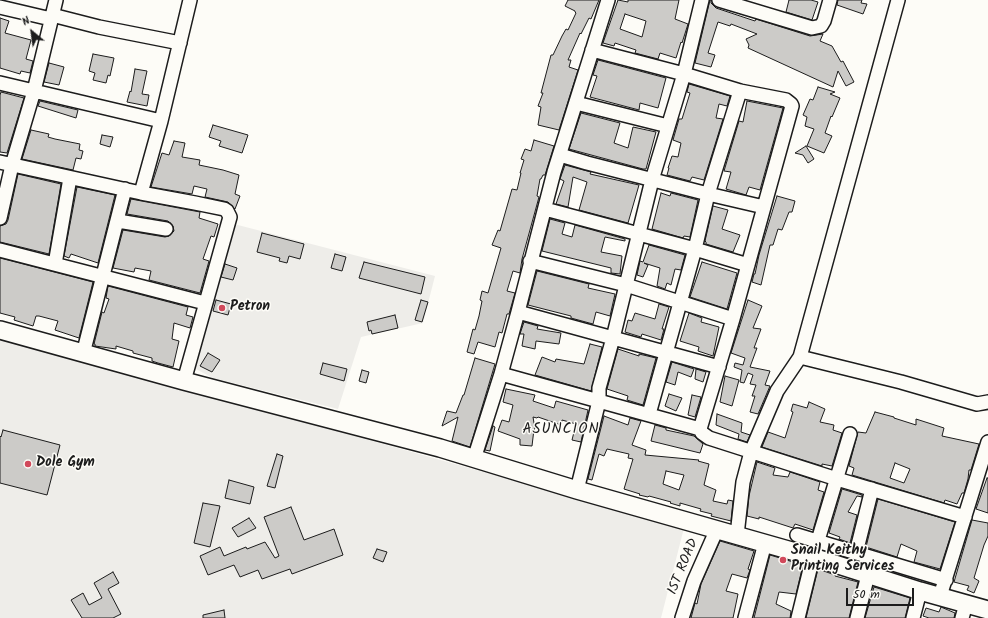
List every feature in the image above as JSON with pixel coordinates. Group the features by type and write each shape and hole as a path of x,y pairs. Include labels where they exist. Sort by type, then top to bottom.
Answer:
{"main road":[{"path":"0,330 82,354 432,446 577,490 765,543 815,550 868,575 940,596 964,611 988,610"}],"street":[{"path":"0,218 6,164 34,91 56,0"},
{"path":"141,193 190,0"},
{"path":"474,459 501,374 530,261 560,155 608,0"},
{"path":"577,490 599,401 599,388 613,338 638,234 652,180 684,74 702,0"},
{"path":"719,0 812,28 821,26 830,0"},
{"path":"737,535 743,482 751,452 777,391 800,357 898,0"},
{"path":"0,7 180,43"},
{"path":"592,50 684,74 740,91 786,100 790,102 792,106 733,319 700,429"},
{"path":"0,82 160,121"},
{"path":"648,414 695,249 708,194 740,91"},
{"path":"576,103 668,126"},
{"path":"560,155 652,180 764,207"},
{"path":"6,164 217,208 224,210 229,214 230,217 184,381"},
{"path":"55,264 70,178"},
{"path":"82,354 118,221 125,189"},
{"path":"545,209 695,249 748,265"},
{"path":"118,221 166,229"},
{"path":"0,250 205,303"},
{"path":"530,261 626,285 733,319"},
{"path":"518,312 719,367"},
{"path":"800,357 901,382 977,404 988,402"},
{"path":"501,374 700,429 702,433 709,438 751,452 965,517"},
{"path":"798,618 815,550 850,434"},
{"path":"940,596 988,442"},
{"path":"856,553 872,489"},
{"name":"1ST ROAD","path":"682,618 694,581 717,529"},
{"path":"797,535 815,550 856,553 946,580"},
{"path":"745,618 765,543"},
{"path":"857,618 868,575"},
{"path":"913,618 920,591"}],"shaded area":[{"path":"234,224 435,276 423,323 361,337 338,409 213,378 194,368"},
{"path":"0,337 684,528 661,618 0,618"}],"building":[{"path":"568,0 599,0 591,19 589,18 581,34 580,33 568,60 571,60 569,67 578,70 559,130 538,125 541,107 538,106 543,93 541,93 551,55 553,55 566,29 568,30 576,13 565,6"},
{"path":"618,0 628,2 628,0 679,0 675,19 688,24 676,58 660,53 658,59 635,53 636,50 615,43 614,46 603,43","holes":["625,14 646,21 642,37 620,29"]},
{"path":"710,0 716,8 755,21 756,19 810,36 823,34 820,41 832,46 841,62 843,61 854,82 846,86 838,71 833,87 748,48 749,45 746,39 757,34 731,24 730,26 718,22 708,53 715,55 711,67 695,63"},
{"path":"789,0 811,0 818,2 812,20 786,12"},
{"path":"838,0 862,0 861,3 867,4 863,14 837,5"},
{"path":"0,18 9,21 5,33 31,40 26,59 33,61 30,73 21,71 20,74 0,68"},
{"path":"93,54 114,58 110,76 108,75 106,83 93,80 95,73 89,71"},
{"path":"598,60 666,78 658,108 640,103 639,110 590,97 597,76 593,75"},
{"path":"49,63 64,67 59,85 44,82"},
{"path":"135,69 147,71 142,94 149,95 147,106 127,102 130,91 131,92"},
{"path":"689,84 730,96 727,106 719,104 716,118 723,119 704,180 692,177 690,181 667,175 672,156 678,157 681,143 673,140 679,119 682,119 690,93 687,92"},
{"path":"818,87 835,92 830,94 840,98 825,133 832,136 824,153 807,146 814,129 805,126 807,117 803,115 810,99 813,100"},
{"path":"1,92 24,98 7,153 0,152"},
{"path":"40,101 78,110 76,118 38,106"},
{"path":"747,101 783,108 760,190 749,187 746,195 726,189 731,172 724,171 739,121 743,122"},
{"path":"581,113 620,123 614,143 628,148 633,127 656,132 646,169 569,149"},
{"path":"213,125 248,135 242,153 219,146 221,141 209,137"},
{"path":"31,130 49,134 48,137 55,139 80,144 79,150 83,151 81,159 76,158 73,170 22,159"},
{"path":"102,135 113,137 110,147 100,144"},
{"path":"534,140 554,146 545,175 543,175 540,179 537,196 539,197 522,259 520,273 513,271 507,291 515,293 509,314 507,314 502,333 499,332 495,347 478,342 474,354 467,352 473,329 475,330 479,316 482,291 488,293 501,248 492,245 498,230 500,231 512,189 517,190 524,160 521,159 525,149 531,151"},
{"path":"174,141 185,143 182,157 200,160 199,165 239,175 235,194 240,196 235,209 228,202 205,197 207,189 194,186 192,194 151,187 162,153 169,155"},
{"path":"806,146 814,159 808,163 803,155 795,153"},
{"path":"565,165 591,172 590,174 639,185 628,223 579,210 587,182 573,177 568,207 556,204 564,181 560,179"},
{"path":"18,174 61,184 49,254 0,242 0,226 6,224 8,220"},
{"path":"77,187 115,195 98,263 71,254 69,258 64,256"},
{"path":"661,193 670,196 671,193 698,200 690,237 684,236 683,238 652,229"},
{"path":"777,196 795,201 792,212 789,212 782,230 778,229 773,245 770,245 761,285 752,282"},
{"path":"131,199 200,212 199,218 218,224 214,237 211,236 203,259 209,261 200,293 149,280 151,271 135,268 134,272 113,268 123,230 165,237 169,236 174,231 173,226 168,221 127,214"},
{"path":"713,206 728,210 722,229 740,235 733,252 706,244 705,241"},
{"path":"550,219 565,223 562,234 572,237 575,225 625,239 625,241 605,237 601,252 622,256 620,274 611,273 611,268 542,251"},
{"path":"262,233 304,244 300,259 289,256 287,263 279,261 280,258 257,252"},
{"path":"649,245 685,255 681,270 675,269 671,285 667,283 665,289 657,286 660,268 644,263 648,265 643,277 637,275 640,261 643,262"},
{"path":"335,254 346,257 342,271 331,268"},
{"path":"0,258 93,282 79,338 55,330 58,321 36,316 33,326 14,320 15,317 0,313"},
{"path":"364,262 425,277 421,294 359,278"},
{"path":"702,262 737,273 727,309 690,297"},
{"path":"225,264 237,268 233,280 221,277"},
{"path":"537,271 589,284 588,288 615,294 610,316 596,312 593,324 571,318 571,316 528,305"},
{"path":"108,286 188,307 186,315 193,317 190,328 174,323 172,339 179,341 173,367 152,361 152,358 133,353 133,351 116,346 116,349 95,346 94,344 102,312 104,313 109,299 106,298"},
{"name":"Petron","path":"216,300 231,304 228,315 213,311"},
{"path":"421,300 428,302 422,322 415,320"},
{"path":"748,300 762,306 753,328 761,329 754,348 757,348 750,367 770,371 765,385 770,386 758,414 750,412 755,396 752,396 756,385 750,384 753,375 748,373 744,383 740,382 742,370 734,367 735,363 743,365 745,358 731,353"},
{"path":"659,304 669,307 662,329 664,329 661,340 642,334 641,337 625,332 628,320 632,321 635,313 655,319"},
{"path":"689,313 702,318 701,322 719,327 713,356 698,351 699,347 680,341"},
{"path":"395,315 398,328 372,334 371,330 369,331 367,322"},
{"path":"524,322 538,326 537,329 561,333 559,344 536,341 535,349 522,346 524,334 520,334"},
{"path":"590,344 602,347 591,391 535,375 542,357 555,362 556,359 584,364"},
{"path":"618,349 639,356 639,354 656,358 643,405 627,400 628,396 607,389"},
{"path":"208,353 220,360 212,372 200,366"},
{"path":"475,358 495,364 470,447 452,441 458,417 442,426 447,411 456,413 464,395"},
{"path":"672,362 694,369 691,377 678,372 675,385 666,382"},
{"path":"323,363 347,369 344,381 320,374"},
{"path":"696,369 706,372 703,382 695,379"},
{"path":"362,370 369,372 366,383 359,381"},
{"path":"725,376 739,380 732,406 720,402"},
{"path":"506,389 535,395 533,401 554,408 556,401 588,410 581,442 572,440 576,424 562,420 561,425 538,417 533,417 535,429 532,446 520,445 520,439 498,431 502,420 509,422 513,405 503,402"},
{"path":"669,394 682,398 676,411 665,406"},
{"path":"692,395 701,397 695,417 688,415"},
{"path":"809,402 825,409 820,422 834,425 833,430 842,433 832,466 822,464 822,466 762,447 768,432 785,438 793,412 791,411 793,404 807,408"},
{"path":"875,412 916,425 916,419 944,428 942,436 979,444 971,470 969,470 964,493 962,493 957,504 945,500 944,503 852,475 854,468 849,466 858,432 866,433","holes":["895,463 910,469 904,483 890,478"]},
{"path":"717,414 742,423 741,432 750,435 747,442 738,439 739,434 716,425"},
{"path":"604,416 628,425 630,418 641,421 632,445 646,450 645,455 699,460 698,461 709,464 704,485 716,490 713,501 727,504 728,500 733,501 731,521 711,516 712,514 700,511 701,509 680,503 680,506 649,496 639,495 640,494 624,489 633,459 628,458 629,454 607,449 604,456 599,454 592,480 588,479","holes":["666,471 684,475 679,490 663,484"]},
{"path":"655,425 666,428 666,430 694,436 703,444 700,453 651,441"},
{"path":"493,426 495,427 490,451 485,450"},
{"name":"Dole Gym","path":"3,430 60,445 47,495 0,483 0,436 1,437"},
{"path":"277,454 283,456 275,488 267,486"},
{"path":"757,462 775,468 773,475 788,477 790,472 820,482 818,490 824,492 813,530 795,524 793,528 759,517 759,519 747,516 749,496"},
{"path":"988,478 988,513 976,509"},
{"path":"229,480 254,487 250,504 225,498"},
{"path":"842,489 862,495 862,497 857,496 848,512 857,515 850,543 829,533"},
{"path":"878,499 955,522 940,569 914,562 917,551 901,544 897,557 866,547"},
{"path":"203,503 220,506 210,547 194,543"},
{"path":"291,507 304,540 334,529 343,555 292,574 290,569 262,579 258,570 240,577 234,565 208,575 200,556 220,547 224,556 246,547 247,549 265,542 275,558 279,556 264,517"},
{"path":"249,518 256,528 238,537 232,528"},
{"path":"972,520 988,523 988,536 974,578 979,581 974,593 967,590 969,586 954,582"},
{"path":"720,541 754,551 748,569 750,570 747,578 732,574 726,591 738,594 733,618 691,618 695,603 697,604 701,584"},
{"path":"377,549 387,552 383,562 373,558"},
{"path":"770,555 803,565 796,594 779,592 776,604 791,611 790,618 754,618"},
{"path":"818,569 835,576 858,582 849,618 806,618"},
{"path":"113,572 119,583 108,589 121,614 113,618 82,618 71,600 83,593 89,605 102,598 94,583"},
{"path":"874,587 910,598 905,618 865,618"},
{"path":"941,607 955,613 954,618 929,618 923,616 926,608 939,612"},
{"path":"224,610 225,618 203,618 203,615"}],"place":[{"name":"Petron","path":"222,308"},
{"name":"Dole Gym","path":"28,464"},
{"name":"Snail Keithy Printing Services","path":"783,560"}],"district":[{"name":"ASUNCION","path":"561,430"}]}
